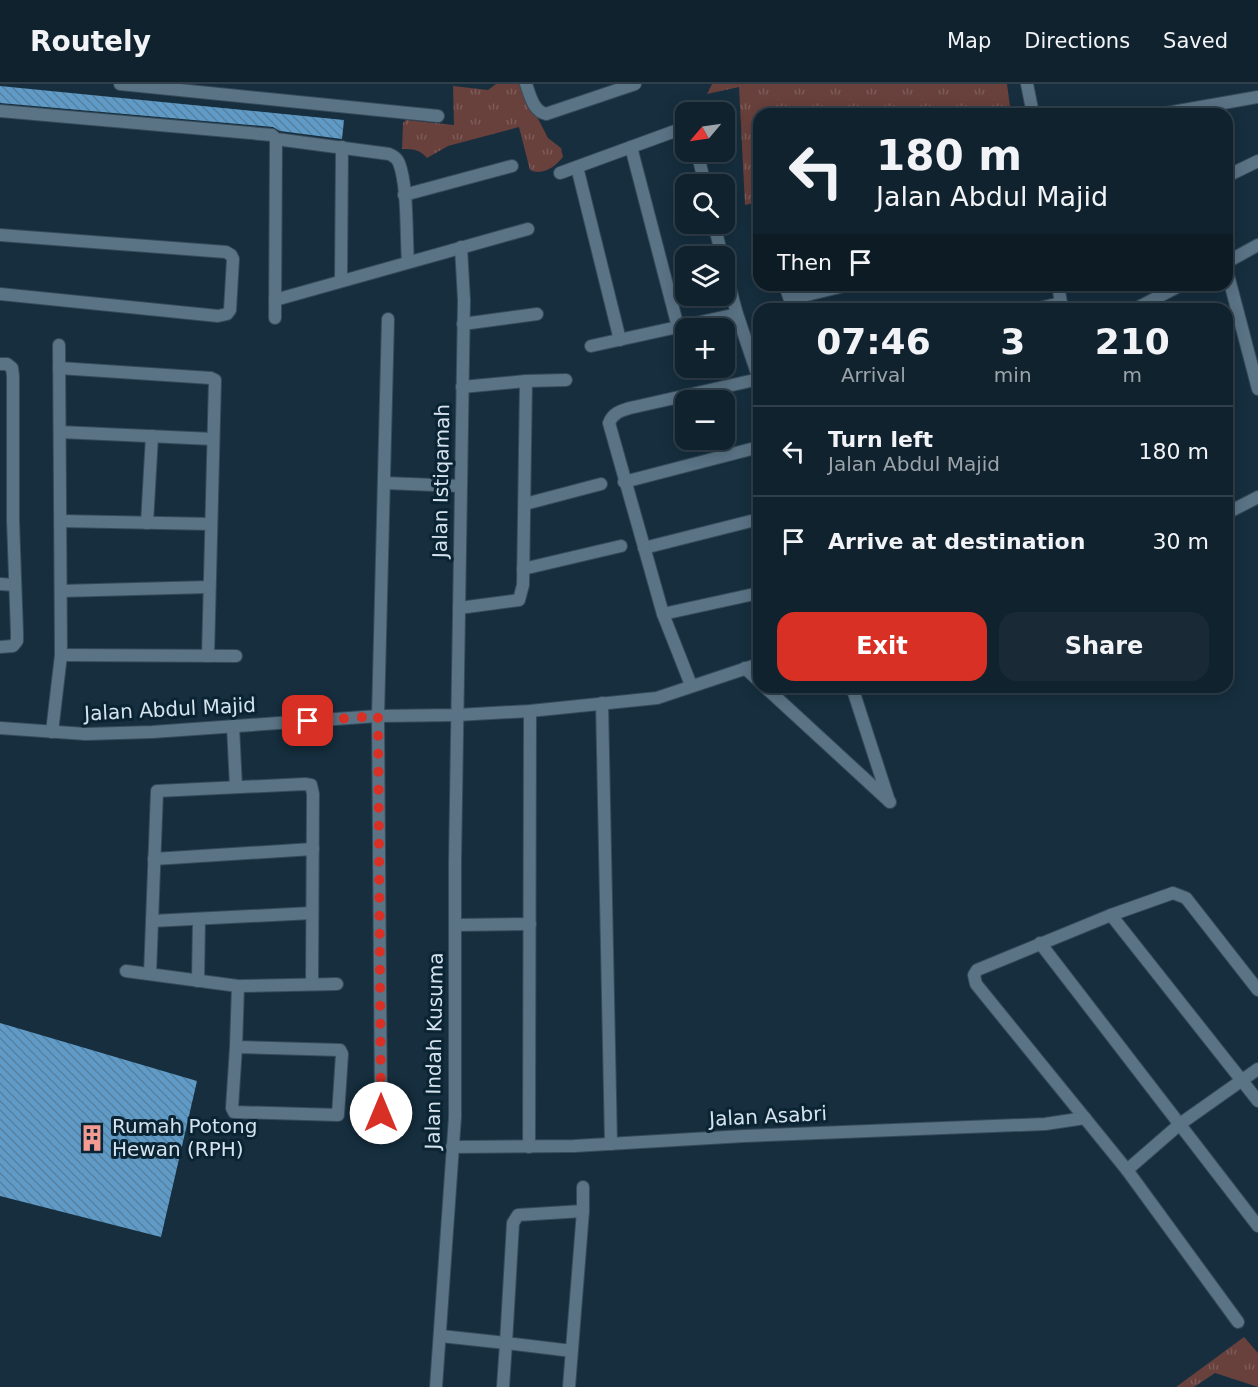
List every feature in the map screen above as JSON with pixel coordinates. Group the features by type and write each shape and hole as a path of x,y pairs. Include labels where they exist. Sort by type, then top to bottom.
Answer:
{"street":[{"path":"120,84 438,116"},
{"path":"526,84 536,107 540,112 546,114 635,84"},
{"path":"1027,84 1033,108"},
{"path":"1195,108 1258,97"},
{"path":"0,111 273,135 276,139 342,147 396,157 404,195 408,262"},
{"path":"560,173 675,131"},
{"path":"275,318 276,139"},
{"path":"341,280 342,147"},
{"path":"631,147 676,318"},
{"path":"1233,173 1258,161"},
{"path":"404,195 512,166"},
{"path":"577,167 620,340"},
{"path":"275,300 528,229"},
{"path":"0,235 226,252 233,259 230,310 227,314 218,316 0,294"},
{"path":"1233,258 1258,246"},
{"name":"Jalan Istiqamah","path":"457,715 464,300 461,247"},
{"path":"794,303 830,291"},
{"path":"1146,303 1169,291"},
{"path":"1232,291 1258,389"},
{"path":"1161,295 1163,303"},
{"path":"734,306 753,362"},
{"path":"463,324 537,314"},
{"path":"718,318 736,314"},
{"path":"381,1113 378,716 388,319"},
{"path":"591,346 675,328"},
{"path":"52,732 61,655 59,345"},
{"path":"0,364 7,364 12,368 13,376 13,520 17,641 13,646 0,647"},
{"path":"59,369 215,380 208,656"},
{"path":"462,387 566,380"},
{"path":"691,685 663,614 609,423 618,411 753,380"},
{"path":"459,608 519,600 522,594 526,381"},
{"path":"60,432 213,439"},
{"path":"147,523 152,436"},
{"path":"624,482 753,449"},
{"path":"385,483 460,486"},
{"path":"525,504 601,484"},
{"path":"1233,510 1258,497"},
{"path":"0,520 13,520"},
{"path":"61,521 211,524"},
{"path":"644,548 753,521"},
{"path":"524,569 621,546"},
{"path":"0,584 15,585"},
{"path":"60,591 209,587"},
{"path":"663,614 753,594"},
{"path":"61,655 236,656"},
{"name":"Jalan Abdul Majid","path":"0,728 86,734 152,732 378,716 530,711 657,698 753,666"},
{"path":"745,668 753,675"},
{"path":"772,693 890,802 854,693"},
{"path":"602,703 611,1144"},
{"path":"529,1147 530,711"},
{"name":"Jalan Indah Kusuma","path":"436,1387 455,1117 457,715"},
{"path":"233,726 236,788"},
{"path":"150,974 157,791 305,784 311,785 313,794 312,984"},
{"path":"154,858 313,849"},
{"path":"1238,1322 1127,1170 975,980 974,975 977,970 1040,943 1173,892 1186,897 1258,990"},
{"path":"152,921 312,913"},
{"path":"1111,915 1258,1101"},
{"path":"198,981 199,919"},
{"path":"455,925 530,924"},
{"path":"1040,943 1258,1226"},
{"path":"126,971 238,986 337,984"},
{"path":"237,1047 340,1050 342,1054 338,1115 234,1112 232,1108 237,1047 238,986"},
{"path":"1127,1170 1180,1124 1258,1069"},
{"name":"Jalan Asabri","path":"452,1147 611,1144 744,1136 1045,1124 1085,1118"},
{"path":"570,1387 584,1211 583,1187"},
{"path":"503,1387 515,1218 524,1214 584,1211"},
{"path":"441,1336 572,1351"}],"green space":[{"path":"496,84 520,84 548,138 561,148 563,157 552,167 539,172 530,170 519,127 448,146 427,158 416,150 402,149 403,123 406,120 454,125 453,86 488,90"},
{"path":"712,84 1007,84 1010,108 753,108 753,203 745,205 739,87 707,94"},
{"path":"1244,1337 1258,1353 1258,1387 1215,1373 1194,1387 1176,1387"}],"building":[{"path":"0,86 344,120 342,139 280,131 273,127 0,103"},
{"name":"Rumah Potong Hewan (RPH)","path":"0,1023 197,1081 161,1237 0,1196"}],"place":[{"name":"Rumah Potong Hewan (RPH)","path":"92,1138"}],"route":[{"path":"308,721 378,716 381,1113"}]}
